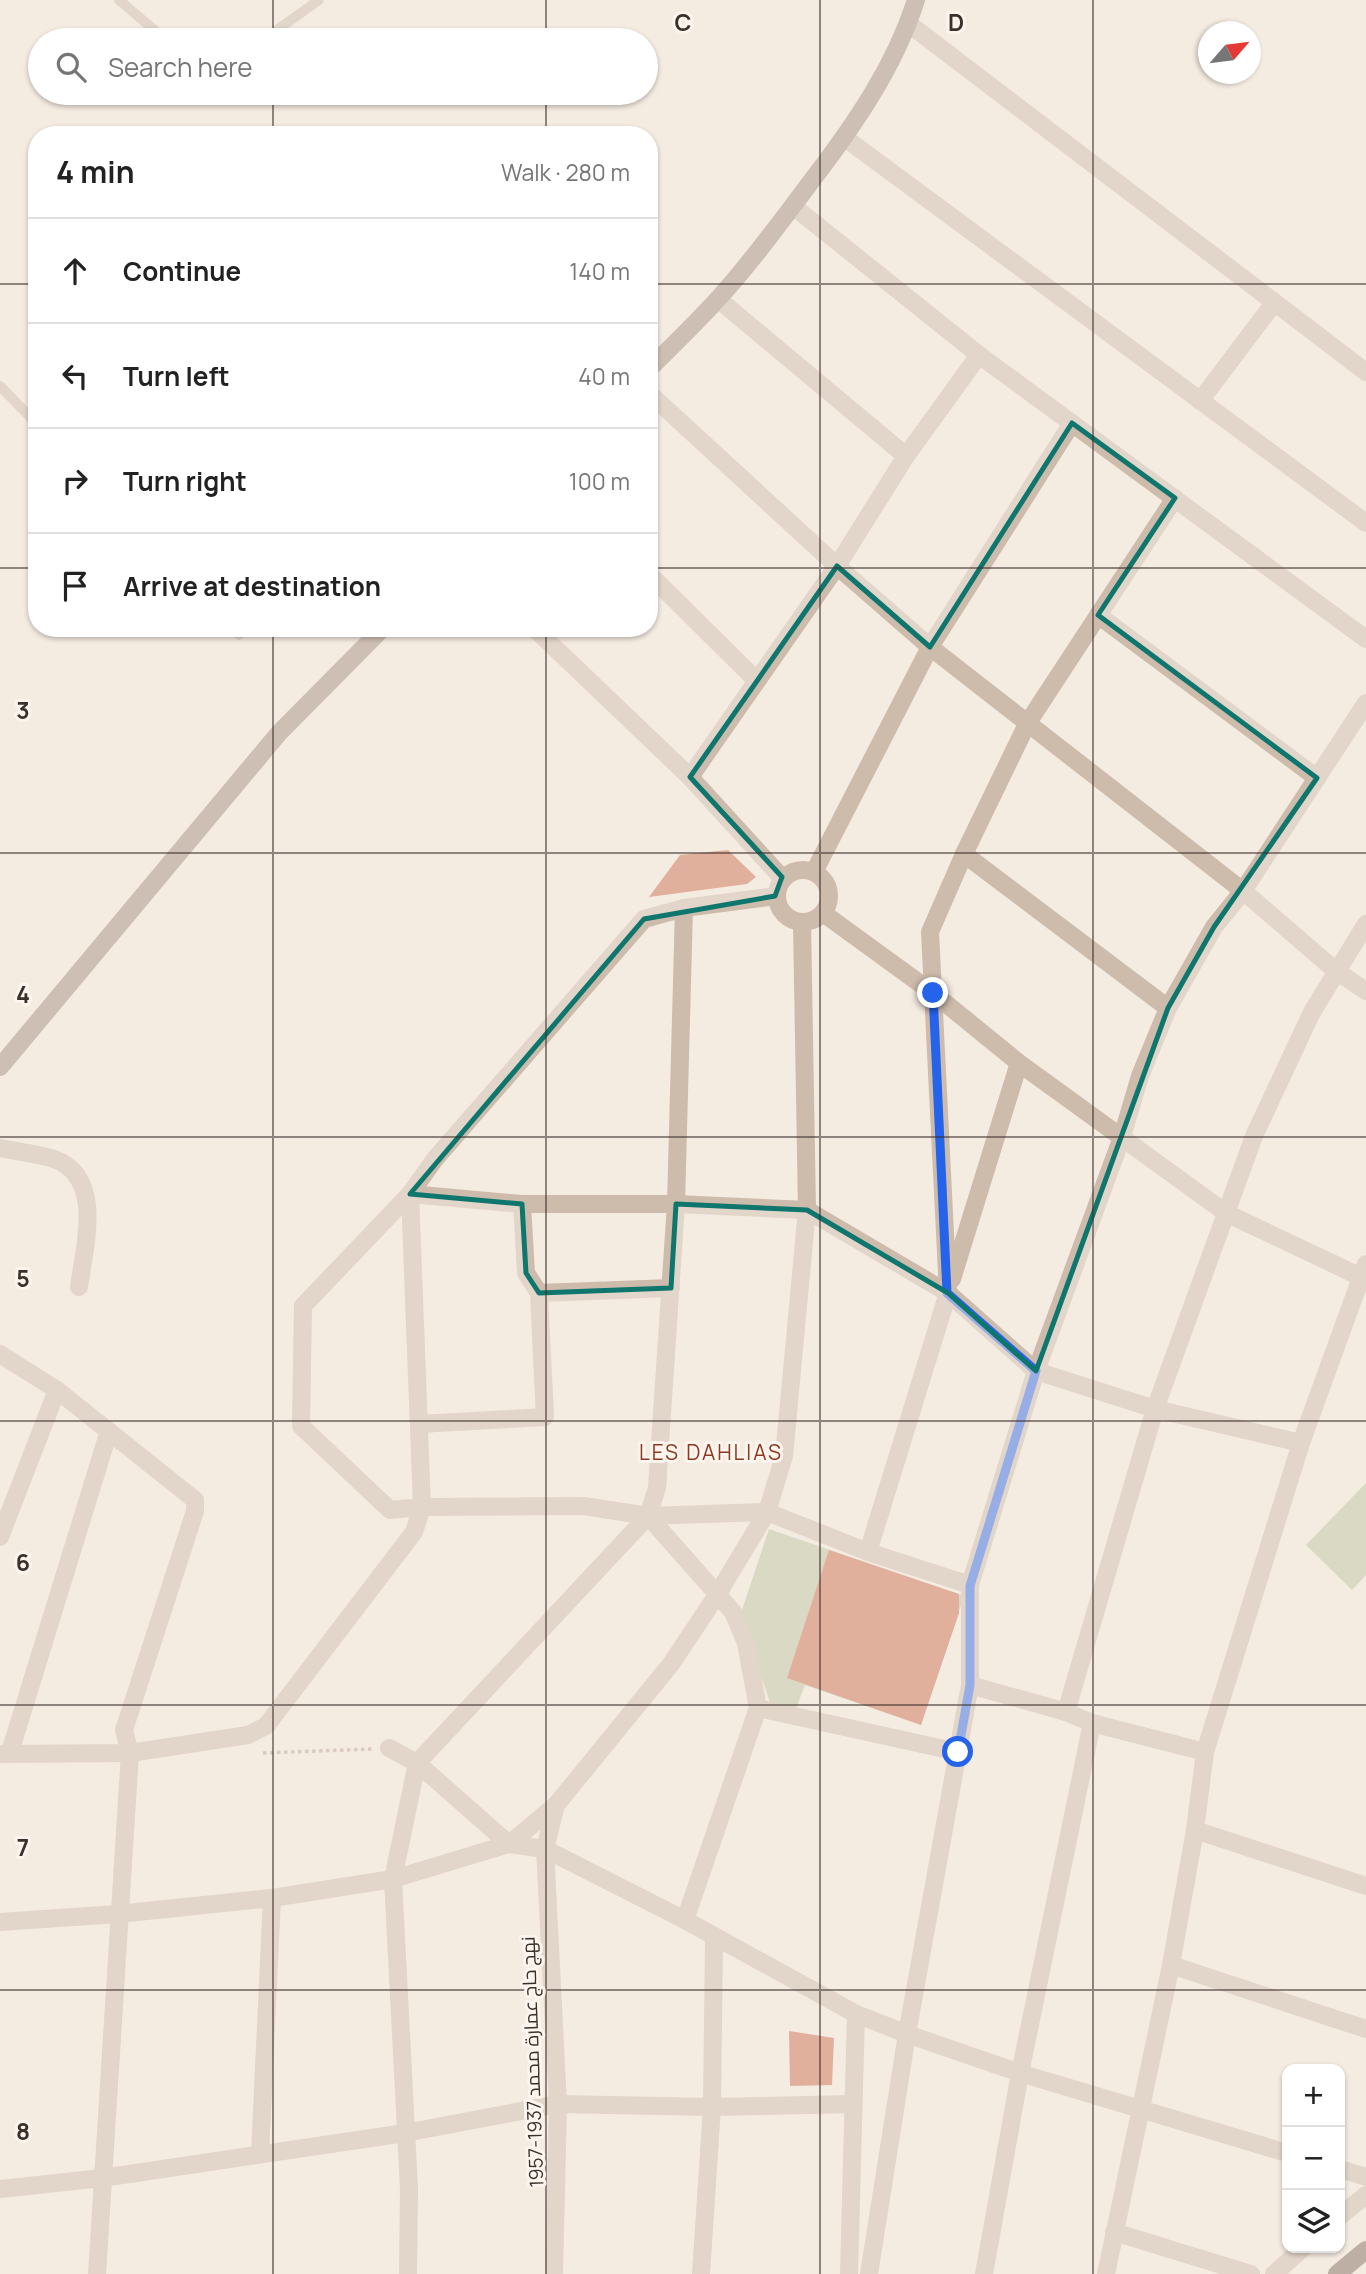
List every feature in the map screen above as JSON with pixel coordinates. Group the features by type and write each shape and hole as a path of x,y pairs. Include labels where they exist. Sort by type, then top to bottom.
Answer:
{"main road":[{"path":"1337,2274 1366,2250"}],"street":[{"path":"658,360 718,299 845,138 891,63 909,24 916,0"},
{"path":"909,24 1366,372"},
{"path":"845,138 1366,523"},
{"path":"793,206 979,355 1366,639"},
{"path":"718,299 906,456"},
{"path":"1200,401 1274,303"},
{"path":"690,777 755,680 837,566 906,456 979,355"},
{"path":"658,401 837,566 930,647 1243,891 1336,971 1366,991"},
{"path":"814,872 930,647 1072,423"},
{"path":"947,1293 930,932 964,854 1027,724 1175,498"},
{"path":"658,583 755,680"},
{"path":"1098,615 1317,778"},
{"path":"0,1067 279,733 374,637"},
{"path":"543,637 690,777 783,878"},
{"path":"869,2274 907,2034 970,1685 970,1586 1036,1371 1122,1137 1140,1076 1168,1008 1214,928 1243,891 1366,703"},
{"path":"964,854 1168,1008"},
{"path":"797,870 814,872 826,883 828,890 829,898 823,913 817,918 802,922 787,917 776,896 783,878 797,870"},
{"path":"776,896 684,908 644,919 435,1159 410,1194 303,1306 301,1426 390,1510 422,1507 584,1506 648,1516 767,1512 868,1552 970,1586"},
{"path":"408,2274 409,2189 393,1879 417,1763 648,1516 657,1488 676,1204 684,908"},
{"path":"823,913 933,993 1019,1063 1226,1213 1363,1271 1301,1443 1205,1752 1195,1830 1171,1965 1106,2274"},
{"path":"0,1922 118,1914 272,1898 393,1879 509,1844 556,1805 671,1664 767,1512 784,1456 807,1210 802,922"},
{"path":"1066,1712 1155,1409 1254,1136 1312,1012 1366,924"},
{"path":"868,1552 1019,1063"},
{"path":"0,1148 56,1160 79,1181 87,1196 89,1211 79,1287"},
{"path":"410,1194 522,1204 676,1204 807,1210 947,1293 1036,1371 1155,1409 1301,1443"},
{"path":"109,1431 5,1753 130,1753 248,1735 266,1726 414,1532 422,1507 410,1194"},
{"path":"419,1424 545,1417 539,1293 526,1273 522,1204"},
{"path":"539,1293 671,1288"},
{"path":"0,1354 57,1390 195,1500 195,1511 124,1730 130,1753 97,2274"},
{"path":"0,1537 57,1390"},
{"path":"648,1516 733,1612 746,1643 758,1707 685,1920"},
{"path":"970,1685 1066,1712 1091,1723 1205,1752"},
{"path":"758,1707 958,1752"},
{"path":"984,2274 1020,2073 1091,1723"},
{"path":"389,1748 417,1763 509,1844 545,1849 685,1920 856,2014 1020,2073 1282,2150"},
{"name":"نهج حاج عمارة محمد 1937-1957","path":"554,2274 558,2104 545,1849 556,1805"},
{"path":"1195,1830 1366,1886"},
{"path":"260,2154 272,1898"},
{"path":"701,2274 712,2107 714,1938"},
{"path":"1171,1965 1366,2029"},
{"path":"849,2274 856,2014"},
{"path":"0,2189 102,2178 405,2133 558,2104 712,2107 853,2104"},
{"path":"1345,2171 1366,2177"},
{"path":"1345,2212 1366,2194"},
{"path":"1114,2232 1251,2274"},
{"path":"1274,2274 1297,2253"}],"lane":[{"path":"119,0 152,28"},
{"path":"279,28 319,0"},
{"path":"0,386 28,415"}],"path":[{"path":"263,1753 389,1748"}],"highlighted area":[{"path":"1072,423 1175,498 1098,615 1317,778 1214,927 1168,1008 1036,1371 948,1293 807,1210 676,1204 671,1288 539,1293 526,1273 522,1204 410,1194 644,919 775,896 782,877 690,777 837,566 930,647"}],"green space":[{"path":"1366,1483 1366,1575 1352,1590 1306,1545"},
{"path":"769,1529 964,1596 921,1725 805,1685 795,1711 770,1702 740,1616"}],"building":[{"path":"728,850 756,877 747,884 649,897 680,855"},
{"path":"829,1550 959,1594 959,1613 921,1725 787,1678"},
{"path":"789,2031 834,2038 832,2085 790,2086"}],"district":[{"name":"LES DAHLIAS","path":"711,1452"}],"route":[{"path":"933,993 947,1293 1036,1371 970,1586 970,1685 958,1752"}]}
